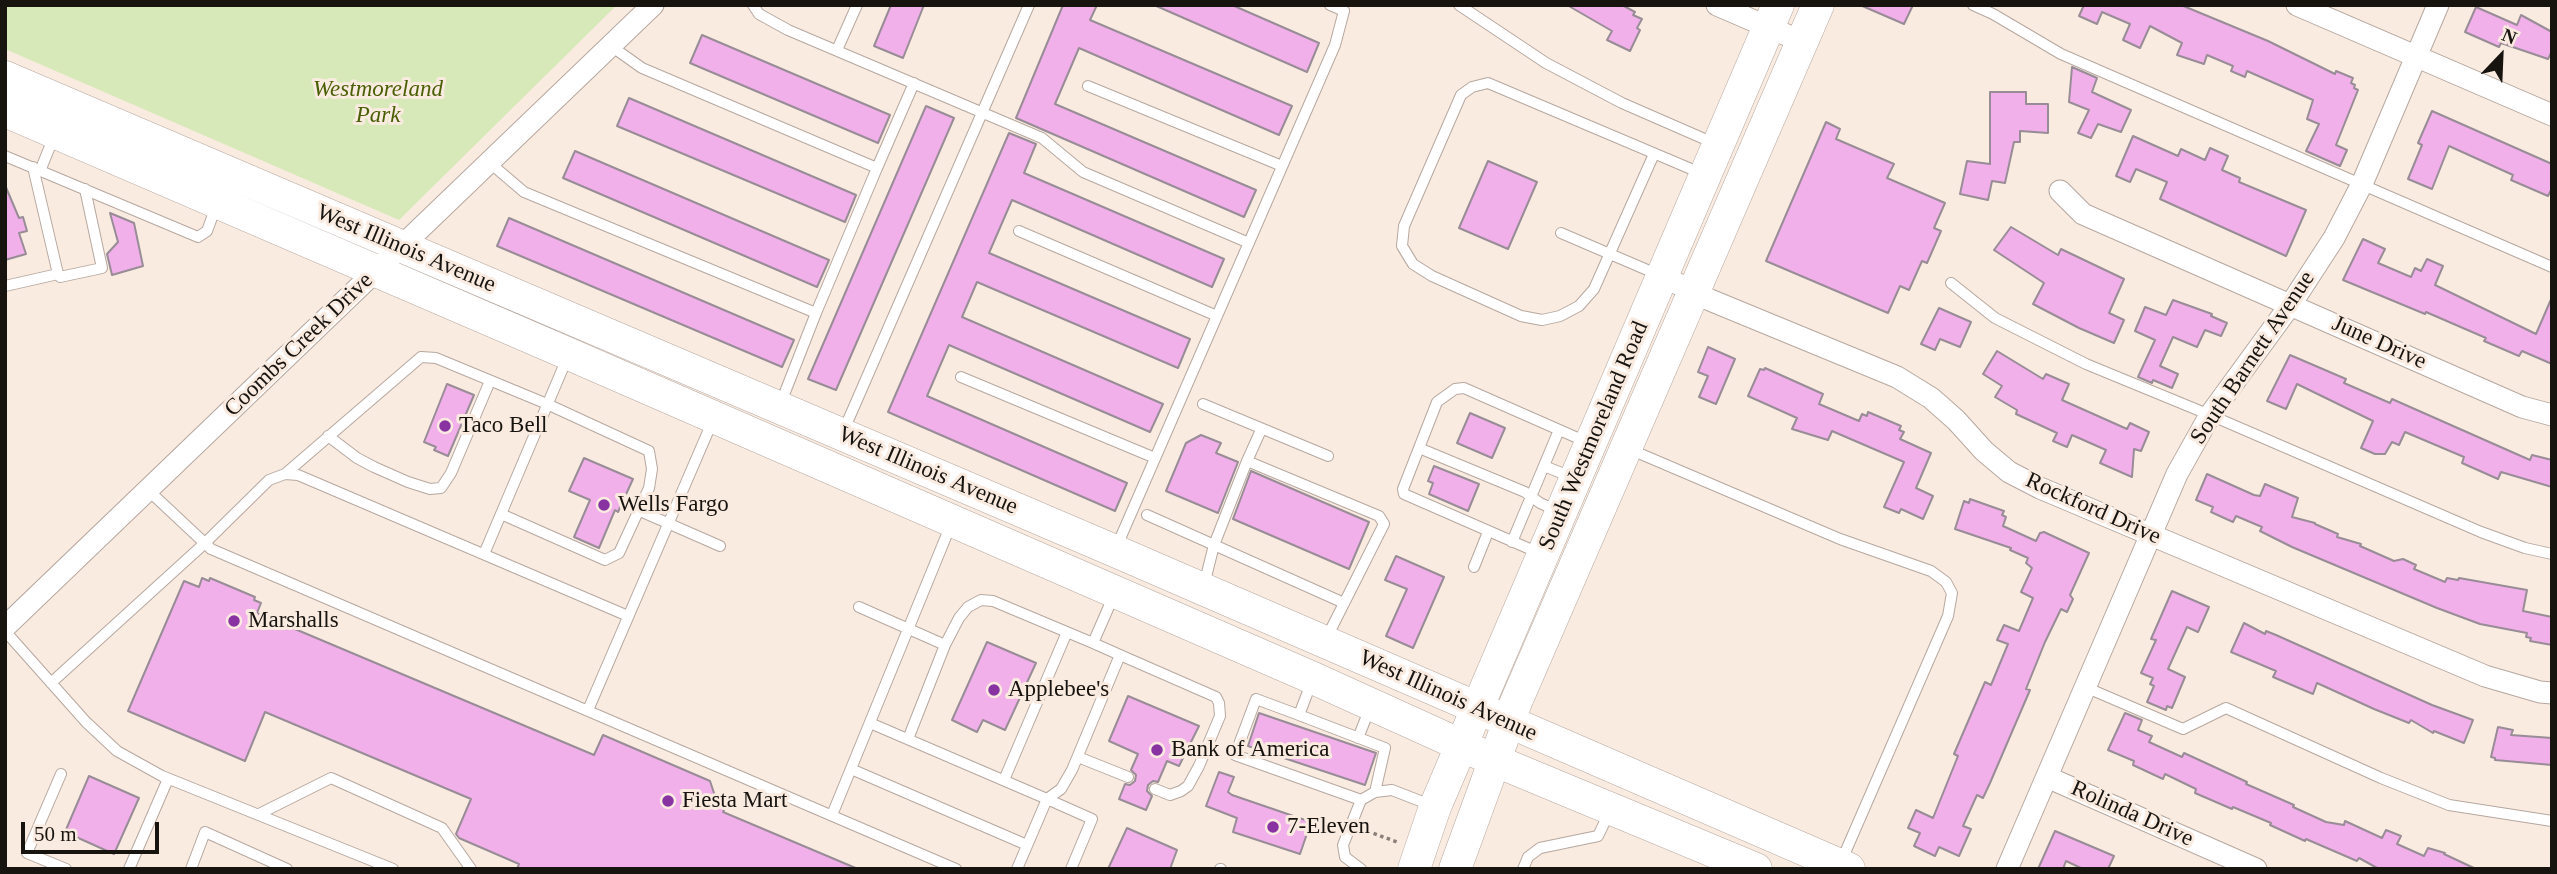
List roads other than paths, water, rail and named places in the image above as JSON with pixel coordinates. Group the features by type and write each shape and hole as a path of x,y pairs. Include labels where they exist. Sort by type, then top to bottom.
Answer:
{"main road":[{"name":"South Westmoreland Road","path":"1455,869 1508,722 1818,5"},
{"name":"South Westmoreland Road","path":"1410,857 1462,745 1773,16"},
{"name":"West Illinois Avenue","path":"5,77 966,487 1845,867"},
{"path":"56,133 68,104"},
{"name":"West Illinois Avenue","path":"5,111 1313,678 1496,761 1756,869"},
{"path":"714,417 727,386"},
{"path":"952,521 966,487"}],"street":[{"name":"Coombs Creek Drive","path":"5,629 653,5"},
{"path":"1717,5 1773,16 1803,41"},
{"path":"2297,5 2552,115"},
{"name":"South Barnett Avenue","path":"2007,869 2176,474 2210,415 2291,304 2334,238 2362,184 2438,5"},
{"name":"June Drive","path":"2060,191 2082,214 2522,407 2552,415"},
{"name":"Rockford Drive","path":"1662,276 1695,293 1897,377 1931,398 1956,420 1984,452 2009,472 2485,676 2540,692 2552,692"},
{"name":"Rolinda Drive","path":"2047,777 2256,869"}],"lane":[{"path":"753,5 759,14 769,19 1042,138 1083,172 1249,243"},
{"path":"837,50 857,5"},
{"path":"842,435 1029,5"},
{"path":"1115,551 1335,45 1344,11 1330,5"},
{"path":"1460,5 1546,63 1622,103 1719,145"},
{"path":"1973,5 1993,13 2061,54 2552,267"},
{"path":"611,46 642,68 877,168"},
{"path":"779,408 816,313 914,83"},
{"path":"1654,154 1594,289 1579,306 1560,316 1542,320 1521,316 1432,276 1413,264 1402,246 1404,226 1461,95 1472,87 1488,83 1706,175"},
{"path":"1088,86 1282,166"},
{"path":"56,133 36,169 58,274"},
{"path":"5,156 198,237 207,231 218,202"},
{"path":"490,163 524,192 816,313"},
{"path":"5,286 58,274 60,277 102,268 85,189"},
{"path":"1019,231 1217,316"},
{"path":"1561,233 1662,276"},
{"path":"1951,283 1995,318 2085,364 2481,532 2525,548 2552,554"},
{"path":"484,554 569,354"},
{"path":"51,683 205,543 269,480 285,474 421,357 436,358 547,404 649,451 652,469 649,488 640,511 619,553 605,560 501,514"},
{"path":"961,377 1155,458"},
{"path":"328,436 374,467 430,489 441,488 451,473 490,381"},
{"path":"1544,555 1404,494 1403,489 1437,402 1455,388 1464,388 1591,444"},
{"path":"1203,404 1328,456"},
{"path":"588,710 714,417"},
{"path":"1203,589 1214,545 1261,430"},
{"path":"1513,542 1559,430"},
{"path":"1419,447 1562,512"},
{"path":"1628,448 1840,539 1931,572 1946,582 1952,593 1948,616 1845,867"},
{"path":"1247,461 1379,516 1384,524 1324,642"},
{"path":"1544,466 1576,479"},
{"path":"285,474 298,475 628,616"},
{"path":"149,490 211,549 956,869"},
{"path":"640,511 720,546"},
{"path":"1147,515 1344,604"},
{"path":"832,814 952,521"},
{"path":"1474,568 1488,532"},
{"path":"1093,643 1115,592"},
{"path":"908,739 945,645 963,612 981,600 993,601 1216,697 1220,716 1188,786 1170,795 1155,789"},
{"path":"859,607 945,645"},
{"path":"5,629 86,723 117,751 168,779 391,868"},
{"path":"1004,780 1067,632"},
{"path":"1017,869 1047,799 1061,789 1078,757 1120,655"},
{"path":"1299,715 1313,678"},
{"path":"2085,687 2183,729 2226,708 2381,778 2449,805 2552,821"},
{"path":"1361,800 1235,755 1256,699 1385,748 1375,792"},
{"path":"1358,738 1371,704"},
{"path":"870,723 1092,819 1071,869"},
{"path":"1078,757 1128,778"},
{"path":"850,769 1027,845"},
{"path":"61,774 27,853 66,869"},
{"path":"259,814 331,778 442,828 471,869"},
{"path":"129,869 168,779"},
{"path":"1361,869 1345,857 1343,845 1361,800 1375,792 1392,790 1435,807"},
{"path":"1523,869 1528,857 1540,848 1598,836 1611,808"},
{"path":"191,869 205,832 287,869"}],"place":[{"name":"Taco Bell","path":"445,426"},
{"name":"Wells Fargo","path":"604,505"},
{"name":"Marshalls","path":"234,621"},
{"name":"Applebee's","path":"994,690"},
{"name":"Bank of America","path":"1157,750"},
{"name":"Fiesta Mart","path":"668,801"},
{"name":"7-Eleven","path":"1273,827"}],"park label":[{"name":"Westmoreland Park","path":"378,103"}]}
